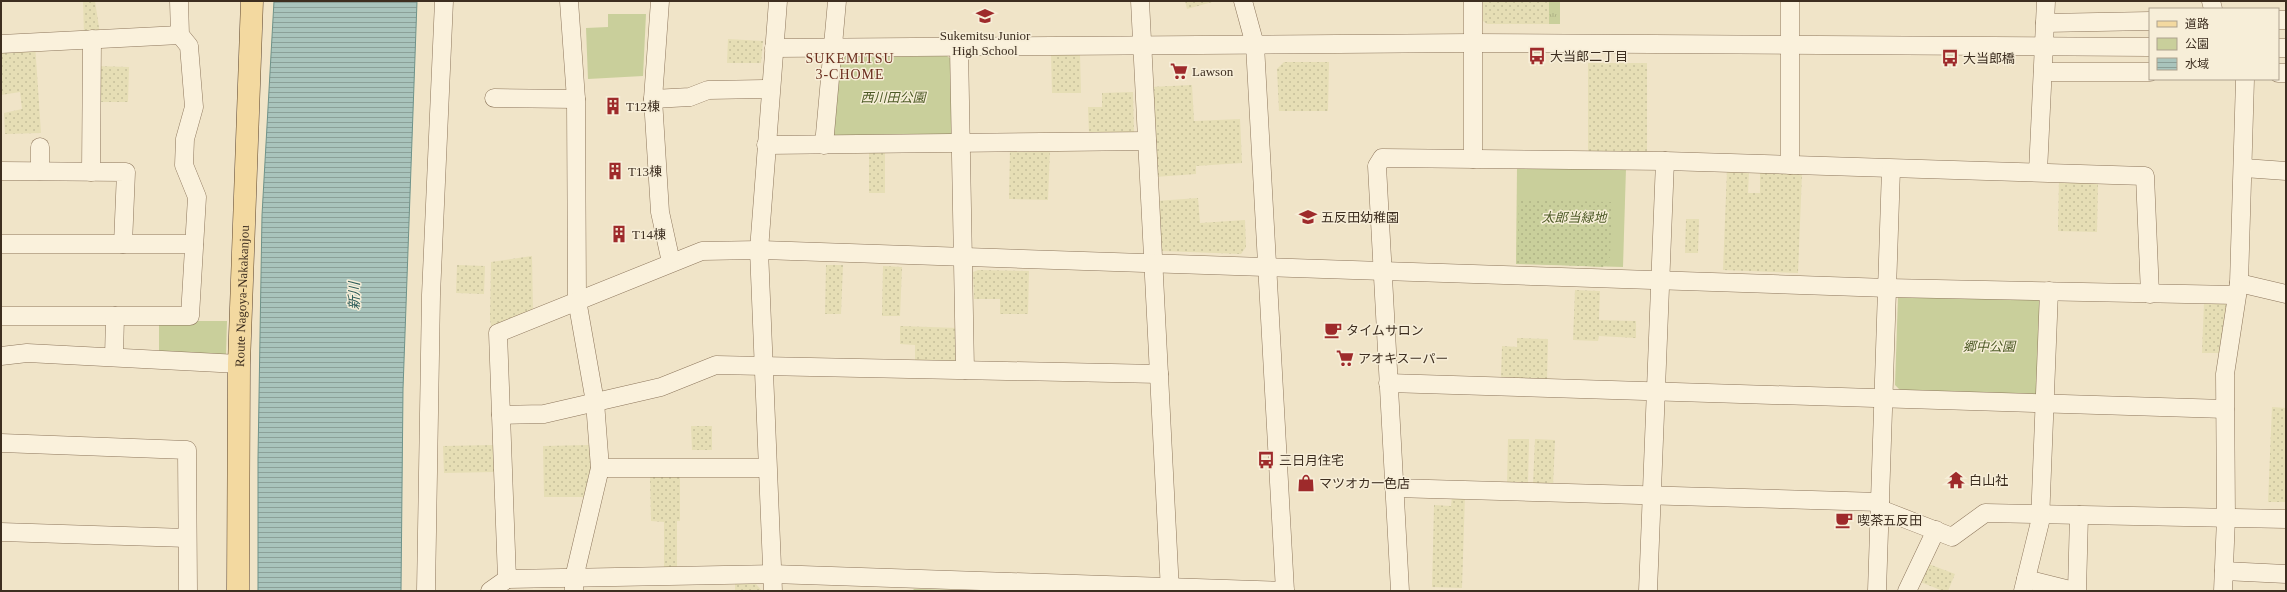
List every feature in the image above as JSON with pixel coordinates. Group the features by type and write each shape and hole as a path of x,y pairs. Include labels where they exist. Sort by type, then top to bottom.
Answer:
{"main road":[{"name":"Route Nagoya-Nakakanjou","path":"238,591 239,364 252,1"}],"street":[{"path":"1,316 190,316 197,197 184,165 185,139 194,107 189,46 180,35 179,1"},
{"path":"242,1 245,27 250,38"},
{"path":"426,591 432,295 444,1"},
{"path":"569,1 576,99 576,300 596,402 600,468 574,584"},
{"path":"660,1 653,99 660,212 671,262"},
{"path":"773,583 762,365 759,250 770,89 778,1"},
{"path":"824,145 837,1"},
{"path":"1140,1 1170,589"},
{"path":"490,591 506,579 574,584 773,583 1285,591 1255,45 1243,1"},
{"path":"1473,1 1473,159"},
{"path":"1790,1 1790,165"},
{"path":"2038,172 2046,1"},
{"path":"2045,23 2149,21"},
{"path":"1,44 180,35"},
{"path":"91,172 92,39"},
{"path":"774,48 959,48 1472,43 2149,47"},
{"path":"959,48 962,143 965,370"},
{"path":"2043,72 2149,72"},
{"path":"2223,591 2226,518 2225,374 2238,289 2244,168 2246,80"},
{"path":"653,99 690,97 708,90 770,89"},
{"path":"494,98 576,99"},
{"path":"766,145 1147,141"},
{"path":"40,147 40,172"},
{"path":"1400,591 1381,271 1377,166 1382,158 1665,162 2145,176 2150,294"},
{"path":"1648,591 1665,162"},
{"path":"2244,168 2286,171"},
{"path":"1877,591 1891,169"},
{"path":"1,171 126,172 123,244"},
{"path":"1,244 194,244"},
{"path":"506,579 498,333 576,300 702,251 759,250 1888,288 2150,294 2238,289 2286,294"},
{"path":"2049,291 2040,522 2025,585 2076,591 2079,515"},
{"path":"114,357 115,316"},
{"path":"1,356 27,353 239,364"},
{"path":"501,415 544,414 661,387 716,365 1159,374"},
{"path":"1388,383 1656,390 2225,410"},
{"path":"1,443 187,450 188,591"},
{"path":"600,468 767,468"},
{"path":"1394,488 1880,505 1952,536 1986,513 2286,519"},
{"path":"1907,591 1936,530"},
{"path":"1,532 187,538"},
{"path":"2224,571 2286,574"}],"shaded area":[{"path":"83,1 95,1 100,34 84,35"},
{"path":"1185,1 1216,1 1187,9"},
{"path":"1483,1 1549,1 1549,24 1487,24 1483,21"},
{"path":"728,39 763,41 761,63 727,63"},
{"path":"35,44 41,133 5,134 4,113 22,109 20,92 1,95 1,47"},
{"path":"1051,54 1080,54 1081,93 1052,93"},
{"path":"1284,62 1329,62 1328,111 1279,111 1277,69"},
{"path":"1588,63 1647,63 1647,152 1588,152"},
{"path":"95,66 129,67 128,102 95,102"},
{"path":"1192,85 1194,121 1240,119 1242,163 1196,166 1196,174 1155,177 1150,87"},
{"path":"1133,92 1134,134 1089,134 1088,107 1102,107 1102,93"},
{"path":"1010,149 1050,149 1048,200 1009,199"},
{"path":"869,151 885,151 885,193 869,193"},
{"path":"1727,170 1749,171 1748,193 1760,193 1760,171 1802,173 1798,273 1723,270"},
{"path":"2059,179 2098,180 2097,232 2058,231"},
{"path":"1198,198 1200,223 1245,220 1246,247 1241,254 1162,251 1159,249 1156,201"},
{"path":"1686,219 1699,219 1698,253 1685,253"},
{"path":"532,256 533,312 492,329 490,320 491,262"},
{"path":"457,265 485,266 484,294 456,293"},
{"path":"826,265 843,265 841,314 825,314"},
{"path":"883,266 902,267 900,316 882,316"},
{"path":"978,270 1029,271 1028,314 1000,314 1000,299 974,299 973,272"},
{"path":"1575,290 1600,291 1599,320 1636,321 1636,338 1599,336 1598,341 1573,340"},
{"path":"2204,302 2226,302 2229,306 2223,353 2202,353"},
{"path":"900,326 959,328 960,364 915,362 915,345 900,344"},
{"path":"1517,338 1548,339 1547,381 1501,379 1502,346 1517,347"},
{"path":"2272,407 2286,408 2286,515 2285,502 2268,502"},
{"path":"691,426 712,426 712,450 692,450"},
{"path":"1508,439 1529,439 1528,485 1507,484"},
{"path":"1535,439 1555,440 1553,486 1533,485"},
{"path":"494,445 495,472 444,473 443,446"},
{"path":"590,445 592,467 585,497 544,497 543,446"},
{"path":"650,475 680,475 680,521 677,521 677,568 664,568 664,522 651,521"},
{"path":"1452,496 1465,496 1462,588 1432,587 1434,505 1451,506"},
{"path":"1926,563 1955,574 1948,591 1943,591 1918,581"},
{"path":"735,584 756,584 762,591 735,591"}],"green space":[{"path":"1549,1 1560,1 1560,24 1549,24"},
{"path":"608,14 646,14 643,76 588,79 586,28 608,27"},
{"name":"西川田公園","path":"947,56 951,59 953,133 950,137 834,139 830,133 840,57"},
{"name":"太郎当緑地","path":"1517,167 1626,168 1623,267 1516,264"},
{"path":"1519,200 1612,202 1610,257 1603,267 1517,263"},
{"name":"郷中公園","path":"1898,297 2038,297 2041,301 2037,392 2034,397 1902,392 1895,385"},
{"path":"159,321 227,321 226,355 159,352"},
{"path":"914,589 1016,591 912,591"}],"water":[{"name":"新川","path":"274,1 417,1 403,389 401,591 258,591 258,458 262,215"}],"place":[{"name":"Sukemitsu Junior High School","path":"985,16"},
{"name":"大当郎二丁目","path":"1537,56"},
{"name":"大当郎橋","path":"1950,58"},
{"name":"Lawson","path":"1179,71"},
{"name":"T12棟","path":"613,106"},
{"name":"T13棟","path":"615,171"},
{"name":"五反田幼稚園","path":"1308,217"},
{"name":"T14棟","path":"619,234"},
{"name":"タイムサロン","path":"1333,330"},
{"name":"アオキスーパー","path":"1345,358"},
{"name":"三日月住宅","path":"1266,460"},
{"name":"白山社","path":"1956,480"},
{"name":"マツオカ一色店","path":"1306,483"},
{"name":"喫茶五反田","path":"1844,520"}],"district":[{"name":"SUKEMITSU 3-CHOME","path":"850,66"}]}
